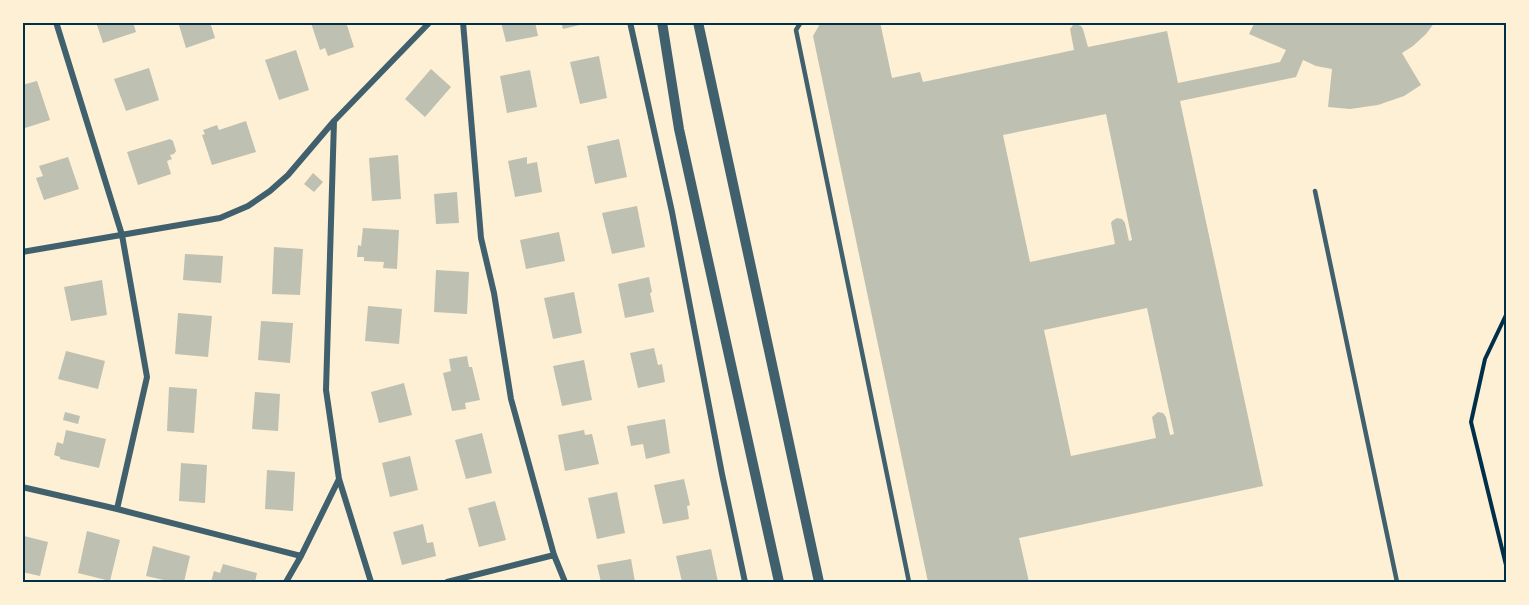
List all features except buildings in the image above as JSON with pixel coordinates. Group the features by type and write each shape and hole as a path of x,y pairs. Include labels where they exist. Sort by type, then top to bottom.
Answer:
{"street":[{"path":"56,22 122,235 147,377 117,509"},
{"path":"22,252 220,218 248,206 288,175 334,121 430,22"},
{"path":"463,22 481,238 494,293 511,399 554,555 565,582"},
{"path":"630,22 672,212 745,582"},
{"path":"662,22 679,129 779,582"},
{"path":"698,22 819,582"},
{"path":"334,121 326,390 339,479 371,582"},
{"path":"286,582 339,479"},
{"path":"22,487 301,556"},
{"path":"447,582 554,555"}],"lane":[{"path":"801,22 796,30 909,582"},
{"path":"1315,191 1397,582"}],"path":[{"path":"1506,315 1485,359 1471,422 1506,565"}]}
